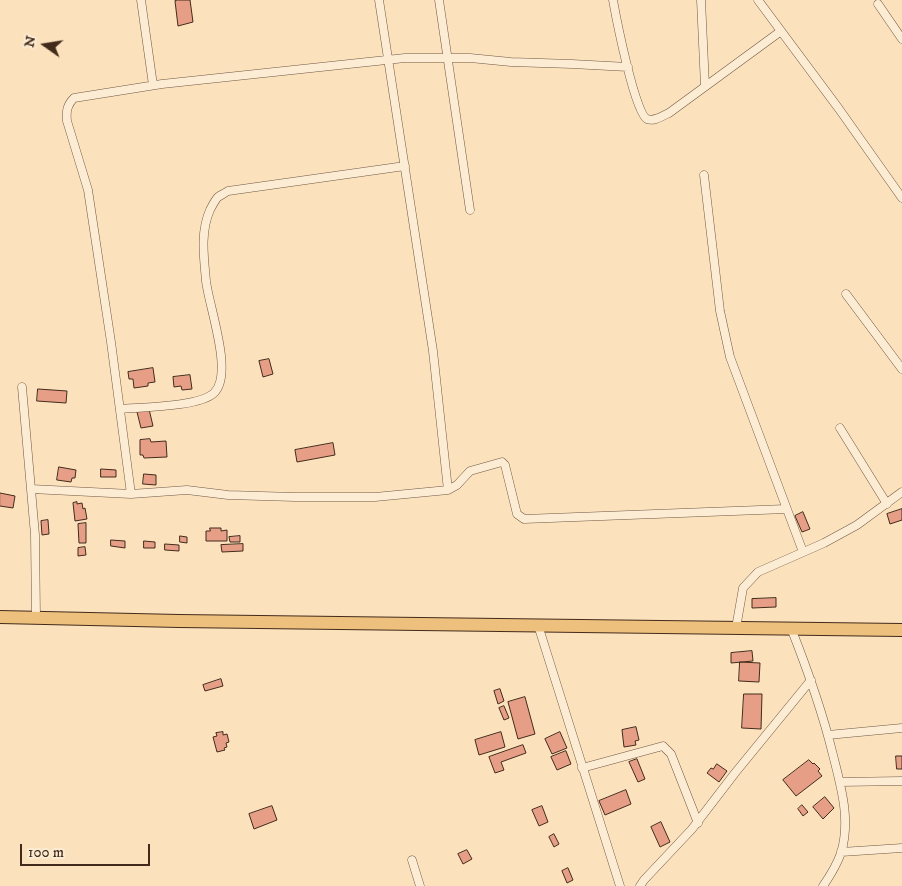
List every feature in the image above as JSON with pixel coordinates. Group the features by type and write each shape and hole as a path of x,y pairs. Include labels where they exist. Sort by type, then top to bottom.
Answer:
{"main road":[{"path":"0,616 178,621 902,630"}],"street":[{"path":"141,0 154,85"},
{"path":"379,0 433,351 448,490"},
{"path":"440,0 470,210"},
{"path":"613,0 628,67 641,113 648,119 654,120 669,113 781,31"},
{"path":"700,0 705,86"},
{"path":"758,0 902,198"},
{"path":"878,4 902,39"},
{"path":"131,494 88,190 67,121 66,112 68,104 74,98 154,85 405,58 448,58 628,67"},
{"path":"120,409 189,403 204,399 214,393 220,384 222,373 216,322 206,283 203,232 206,218 218,197 228,191 405,166"},
{"path":"704,175 725,336 734,366 803,552"},
{"path":"846,294 902,369"},
{"path":"22,387 34,535 36,617"},
{"path":"840,428 887,504"},
{"path":"31,489 131,494 187,490 238,496 375,496 448,490 470,471 502,462 505,465 517,514 524,519 786,508"},
{"path":"736,628 742,588 758,572 824,543 857,525 902,492"},
{"path":"538,624 620,886"},
{"path":"791,628 819,701 844,797 845,821 841,852 823,886"},
{"path":"640,886 698,823 735,773 811,680"},
{"path":"828,735 902,728"},
{"path":"582,768 663,746 671,754 698,823"},
{"path":"840,782 902,781"},
{"path":"841,852 902,848"},
{"path":"412,860 420,886"}],"building":[{"path":"190,0 193,22 178,26 175,1"},
{"path":"269,359 273,374 263,377 259,361"},
{"path":"153,368 155,382 148,383 148,386 134,388 133,379 129,379 128,372"},
{"path":"190,375 192,389 182,390 181,386 174,387 173,377"},
{"path":"38,389 67,391 66,403 37,401"},
{"path":"149,409 153,426 141,428 137,412"},
{"path":"150,439 151,442 166,441 167,457 144,458 143,455 140,455 140,440"},
{"path":"333,443 335,455 297,462 295,450"},
{"path":"59,467 76,470 75,478 72,478 71,482 57,480"},
{"path":"101,469 116,470 116,477 101,477"},
{"path":"144,474 156,475 156,485 143,484"},
{"path":"0,493 15,496 13,508 0,506"},
{"path":"77,502 77,504 82,503 83,509 85,508 87,519 75,521 73,503"},
{"path":"902,509 902,520 890,524 887,514"},
{"path":"803,512 810,529 802,532 795,516"},
{"path":"48,520 49,534 42,535 41,521"},
{"path":"86,523 86,543 79,543 78,524"},
{"path":"210,528 221,528 221,531 227,530 227,541 206,541 206,531 210,531"},
{"path":"180,536 187,537 187,543 180,542"},
{"path":"240,536 240,542 230,542 229,537"},
{"path":"111,540 125,541 125,548 111,546"},
{"path":"144,541 155,542 155,548 144,548"},
{"path":"165,544 179,545 179,551 165,550"},
{"path":"243,544 243,551 222,552 221,545"},
{"path":"85,547 86,555 78,556 78,548"},
{"path":"776,598 776,607 752,608 752,599"},
{"path":"752,651 753,661 731,663 731,653"},
{"path":"740,662 760,663 759,682 739,681"},
{"path":"221,679 223,686 205,691 203,685"},
{"path":"500,689 504,701 498,704 494,691"},
{"path":"744,694 762,694 761,729 742,728"},
{"path":"525,697 535,734 518,739 508,702"},
{"path":"504,706 509,718 504,720 499,708"},
{"path":"636,727 639,740 635,741 636,745 624,747 622,730"},
{"path":"223,732 223,735 227,734 229,742 226,743 227,747 224,748 225,750 217,752 213,737 217,736 216,733"},
{"path":"501,732 505,747 479,755 475,740"},
{"path":"560,732 567,748 552,754 545,739"},
{"path":"523,745 526,753 501,762 504,770 495,773 489,757"},
{"path":"566,751 571,764 557,770 551,757"},
{"path":"896,756 902,756 902,769 897,769"},
{"path":"637,759 645,779 638,782 629,762"},
{"path":"809,760 820,769 818,771 822,776 796,796 783,780"},
{"path":"717,764 727,771 719,782 707,773"},
{"path":"626,790 631,804 605,815 599,801"},
{"path":"825,797 834,808 823,819 813,807"},
{"path":"802,805 808,812 803,816 798,809"},
{"path":"272,806 277,820 254,829 249,814"},
{"path":"542,806 548,822 539,826 532,810"},
{"path":"661,822 670,842 660,847 651,827"},
{"path":"554,834 559,844 554,847 549,837"},
{"path":"467,850 472,859 463,864 458,854"},
{"path":"568,868 573,880 567,883 562,871"}]}
